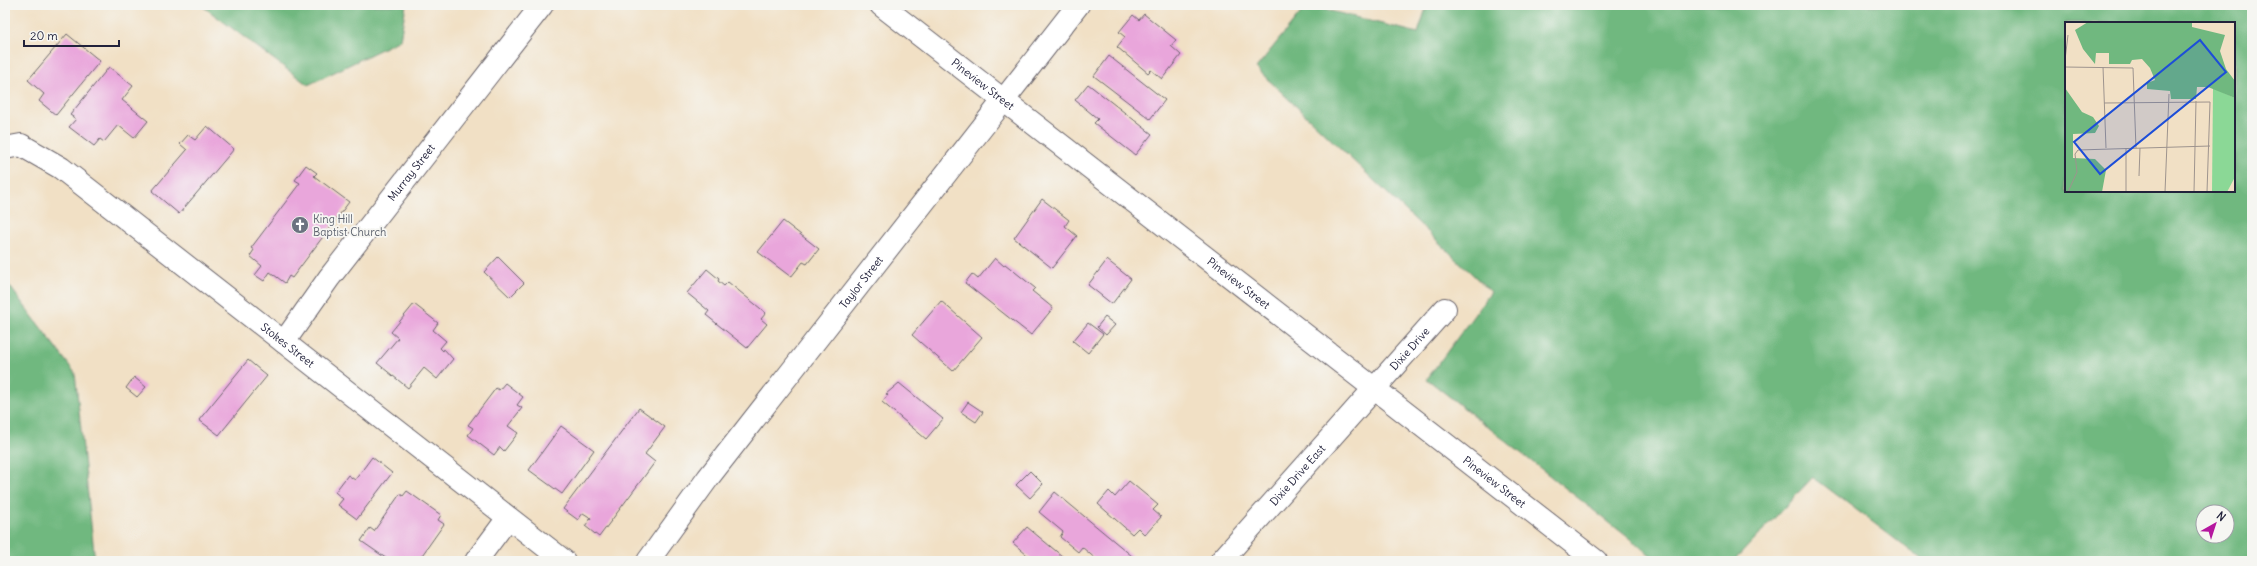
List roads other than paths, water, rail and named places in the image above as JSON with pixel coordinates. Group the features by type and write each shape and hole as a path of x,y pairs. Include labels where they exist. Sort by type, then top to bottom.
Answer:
{"street":[{"name":"Murray Street","path":"284,342 329,278 542,5"},
{"name":"Pineview Street","path":"881,5 1596,561"},
{"name":"Taylor Street","path":"648,561 708,478 1078,5"},
{"name":"Stokes Street","path":"5,148 21,145 61,168 564,561"},
{"name":"Dixie Drive","path":"1373,388 1444,309"},
{"name":"Dixie Drive East","path":"1221,561 1373,388"},
{"path":"476,561 508,518"}],"place":[{"name":"King Hill Baptist Church","path":"300,225"}]}
